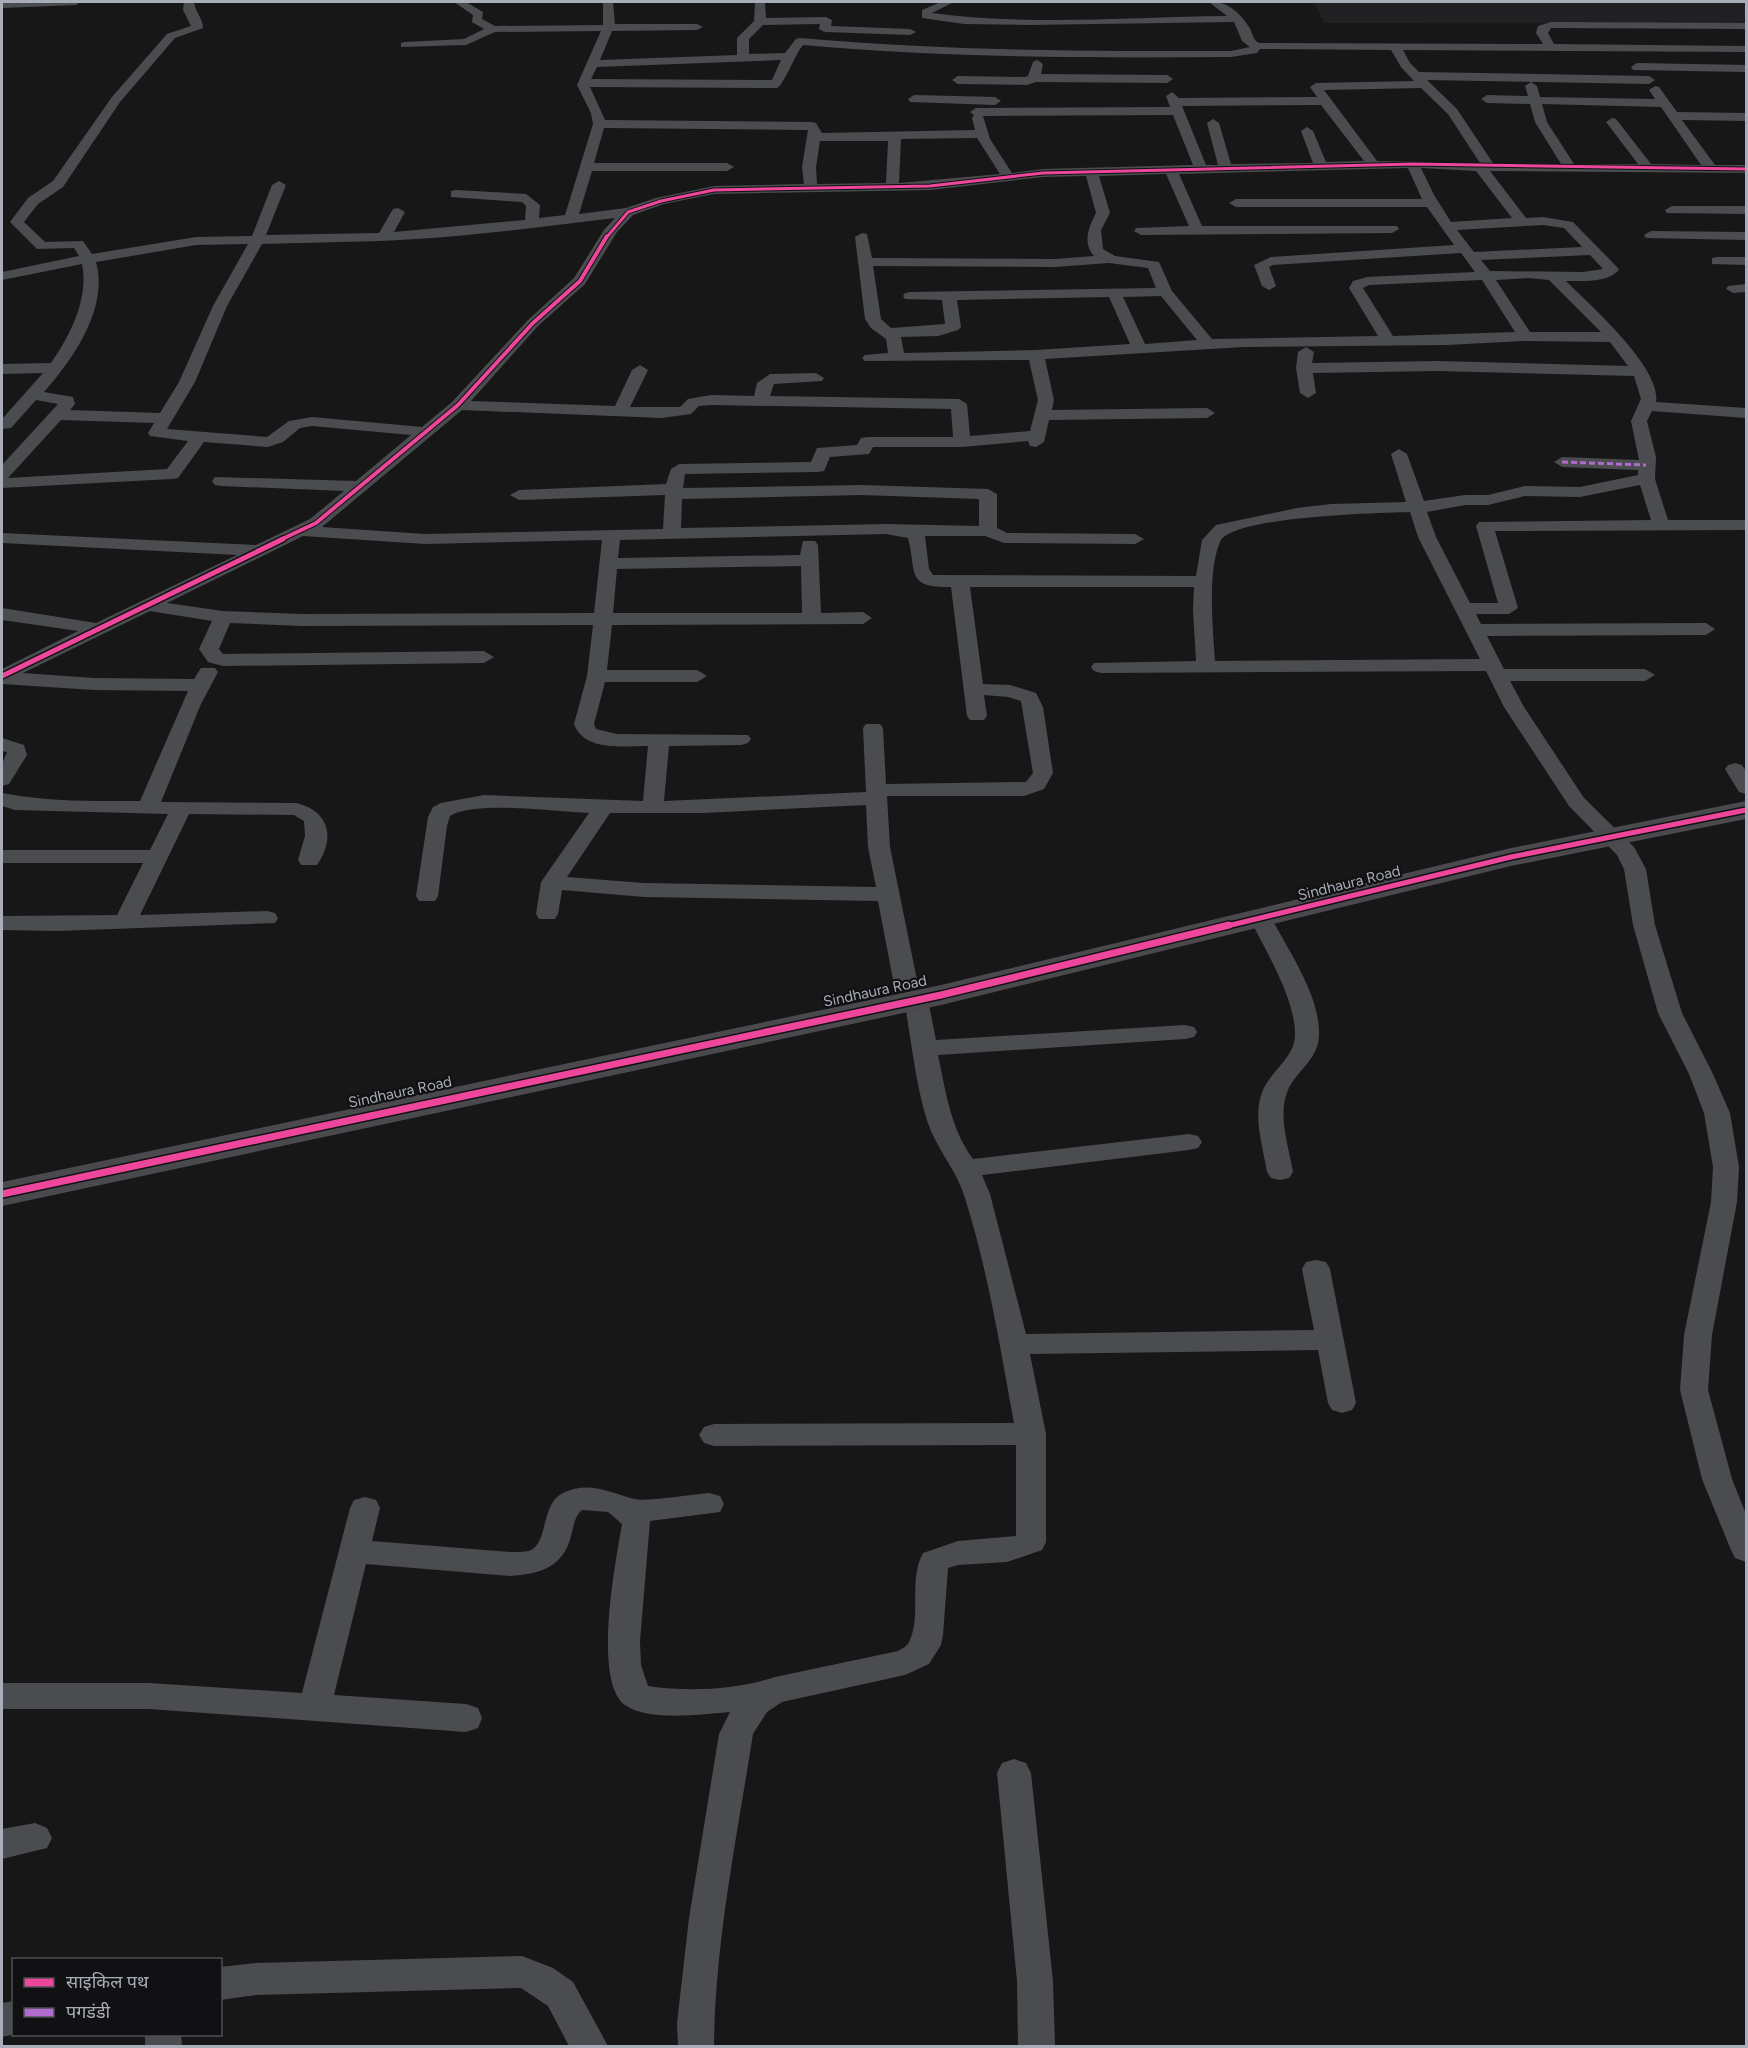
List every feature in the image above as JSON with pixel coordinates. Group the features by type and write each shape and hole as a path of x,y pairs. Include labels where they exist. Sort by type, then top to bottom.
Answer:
{"street":[{"path":"2,5 76,2"},
{"path":"5,425 57,368 78,335 86,315 92,276 89,258 78,244 42,246 17,222 33,201 58,184 116,100 171,36 196,28 197,22 189,10 189,2"},
{"path":"459,2 479,14 476,20 493,29"},
{"path":"570,221 598,124 597,113 584,83 609,26 608,2"},
{"path":"760,2 760,22"},
{"path":"940,50 910,32 909,28 904,27 915,17 949,2"},
{"path":"1214,2 1238,19 1248,41 1257,46 1390,37"},
{"path":"915,17 1016,22 1238,19"},
{"path":"743,57 743,39 760,22 826,20 825,29 910,32"},
{"path":"405,45 466,42 493,29 609,26 697,27"},
{"path":"1550,47 1536,33 1544,26 1746,26"},
{"path":"1632,26 1649,48"},
{"path":"1722,26 1746,49"},
{"path":"1247,35 1390,37 1521,62 1649,80"},
{"path":"1390,37 1405,65 1423,80 1453,112 1485,167 1522,222"},
{"path":"584,83 777,84 788,56 800,41 1041,54 1231,54 1252,51 1257,46"},
{"path":"1373,165 1316,87 1423,80 1521,62 1550,47 1746,49"},
{"path":"1624,47 1711,169"},
{"path":"1034,78 1041,54"},
{"path":"1160,55 1176,106 1201,169"},
{"path":"591,64 788,56"},
{"path":"1521,62 1541,122 1571,169"},
{"path":"1637,67 1746,69"},
{"path":"958,80 1167,79"},
{"path":"914,99 974,106 1176,106 1325,101"},
{"path":"1487,99 1664,103"},
{"path":"974,106 1087,102"},
{"path":"974,106 985,130 994,159 1008,177"},
{"path":"1673,116 1746,117"},
{"path":"1612,122 1649,170"},
{"path":"1213,123 1226,169"},
{"path":"598,124 805,125 816,128 809,167 811,188"},
{"path":"814,137 894,137 900,134 985,130"},
{"path":"1307,131 1321,166"},
{"path":"892,187 894,137"},
{"path":"1413,164 1431,203 1522,328 1524,336"},
{"path":"2,276 89,258 188,242 384,237 570,221 628,212 661,201 714,190 892,187 968,183 1043,173 1413,164 1571,169 1746,169"},
{"path":"586,167 727,167"},
{"path":"1171,171 1198,232"},
{"path":"1091,172 1103,213 1094,230 1095,245 1100,255 1107,259"},
{"path":"279,185 258,239 220,306 187,382 156,430 159,435 273,441 292,425 318,422 424,432"},
{"path":"456,194 526,198 533,205 532,225"},
{"path":"468,231 483,195"},
{"path":"1236,203 1431,203"},
{"path":"1672,210 1746,210"},
{"path":"384,237 398,212"},
{"path":"2,677 256,550 316,524 358,486 458,405 533,323 580,281 611,230 628,212"},
{"path":"2,219 19,218"},
{"path":"1389,341 1356,288 1358,284 1367,281 1528,274 1590,275 1612,270 1596,250 1568,225 1557,222 1447,226"},
{"path":"1141,231 1392,229"},
{"path":"1651,235 1746,236"},
{"path":"862,237 873,319 876,325 893,337 897,357"},
{"path":"1269,286 1261,265 1271,261 1596,250"},
{"path":"864,262 1055,263 1107,259 1145,261 1154,265 1165,292 1208,344"},
{"path":"1717,261 1746,261"},
{"path":"1552,276 1614,337 1640,371 1649,399 1639,421 1648,457 1646,472 1661,525"},
{"path":"910,297 1165,292"},
{"path":"1114,293 1139,348"},
{"path":"889,333 938,331 953,327 949,296"},
{"path":"870,358 1036,356 1208,344 1307,341 1389,341 1524,336 1614,337"},
{"path":"1307,341 1304,368 1308,393"},
{"path":"814,491 816,467 823,452 863,450 867,441 962,442 1037,439 1046,399 1036,356"},
{"path":"1304,368 1438,366 1640,371"},
{"path":"2,369 57,368"},
{"path":"620,412 640,370"},
{"path":"761,400 763,386 770,379 816,378"},
{"path":"2,474 59,415 67,400 32,395"},
{"path":"458,405 620,412 679,412 702,400 959,404 962,442"},
{"path":"1646,406 1746,413"},
{"path":"1044,414 1207,413"},
{"path":"59,415 165,418"},
{"path":"2,483 172,474 198,438"},
{"path":"1399,454 1427,537 1514,707 1576,802 1626,852 1635,869 1644,925 1670,1013 1701,1074 1736,1168 1724,1202 1698,1335 1694,1390 1717,1479 1746,1550"},
{"path":"1562,462 1646,472"},
{"path":"672,532 675,473 679,469 816,467"},
{"path":"1206,666 1202,610 1204,581 1211,540 1221,529 1320,510 1440,506 1465,500 1488,500 1525,491 1580,492 1646,472"},
{"path":"221,481 358,486"},
{"path":"519,495 675,491 988,494 988,531"},
{"path":"1440,506 1451,515 1482,515 1509,608 1465,609"},
{"path":"1485,526 1746,525"},
{"path":"809,529 812,618"},
{"path":"302,531 425,538 886,529 988,531 1005,538 1135,539"},
{"path":"910,531 919,541 921,574 925,579 960,583 1204,581"},
{"path":"612,534 605,619 597,676 584,724 587,732 596,737 617,740 741,738"},
{"path":"2,538 256,550"},
{"path":"609,564 810,560"},
{"path":"960,583 977,716"},
{"path":"148,605 223,616 303,620 863,618"},
{"path":"2,614 99,629"},
{"path":"223,616 209,649 215,658 241,661 484,657"},
{"path":"1475,630 1706,629"},
{"path":"148,807 215,658"},
{"path":"1101,668 1206,666 1494,670 1645,675"},
{"path":"597,676 697,676"},
{"path":"2,677 102,684 201,685"},
{"path":"427,896 437,818 448,807 473,802 603,808 653,807 876,794 1024,790 1034,787 1040,782 1043,773 1033,707 1029,698 1010,691 974,689"},
{"path":"354,1551 510,1564 530,1563 544,1557 553,1544 562,1511 572,1502 602,1499 618,1503 630,1511 637,1524 622,1653 627,1687 637,1696 672,1702 759,1697 775,1690 905,1662 920,1654 928,1639 929,1578 933,1561 948,1552 1000,1551 1022,1548 1031,1542 1030,1434 1013,1344 977,1194 966,1168 948,1142 938,1117 925,1048 887,894 879,847 877,762 873,728"},
{"path":"653,807 659,739"},
{"path":"2,744 17,748 17,755 2,780"},
{"path":"1735,769 1746,788"},
{"name":"Sindhaura Road","path":"2,1173 911,993 1746,798"},
{"path":"2,799 24,805 296,809 309,812 314,817 316,832 309,860"},
{"path":"125,922 182,808"},
{"path":"547,914 552,882 603,808"},
{"path":"2,1194 1260,917 1606,831 1746,810"},
{"path":"2,856 158,857"},
{"path":"552,882 644,890 887,894"},
{"path":"1260,917 1292,983 1307,1035 1304,1051 1275,1091 1272,1106 1280,1172"},
{"path":"2,922 125,922 267,918"},
{"path":"925,1048 1185,1032"},
{"path":"966,1168 1189,1142"},
{"path":"1316,1269 1342,1403"},
{"path":"1013,1344 1330,1340"},
{"path":"714,1435 1030,1434"},
{"path":"630,1511 709,1504"},
{"path":"314,1708 366,1508"},
{"path":"2,1696 150,1696 466,1718"},
{"path":"696,2046 695,2023 707,1918 736,1734 749,1707 759,1697"},
{"path":"1014,1773 1035,1981 1037,2046"},
{"path":"2,1844 35,1838"},
{"path":"222,1984 255,1979 522,1972 545,1980 560,1990 582,2037 590,2046"}],"shaded area":[{"path":"1314,2 1746,2 1746,24 1324,23"}],"marked path":[{"path":"1562,462 1646,465"}],"cycle path":[{"path":"2,676 316,523 458,405 533,323 580,281 611,230 628,212 661,201 714,190 930,186 1043,173 1413,164 1480,167 1746,169"},
{"path":"2,1194 941,995 1511,857 1746,810"}]}
